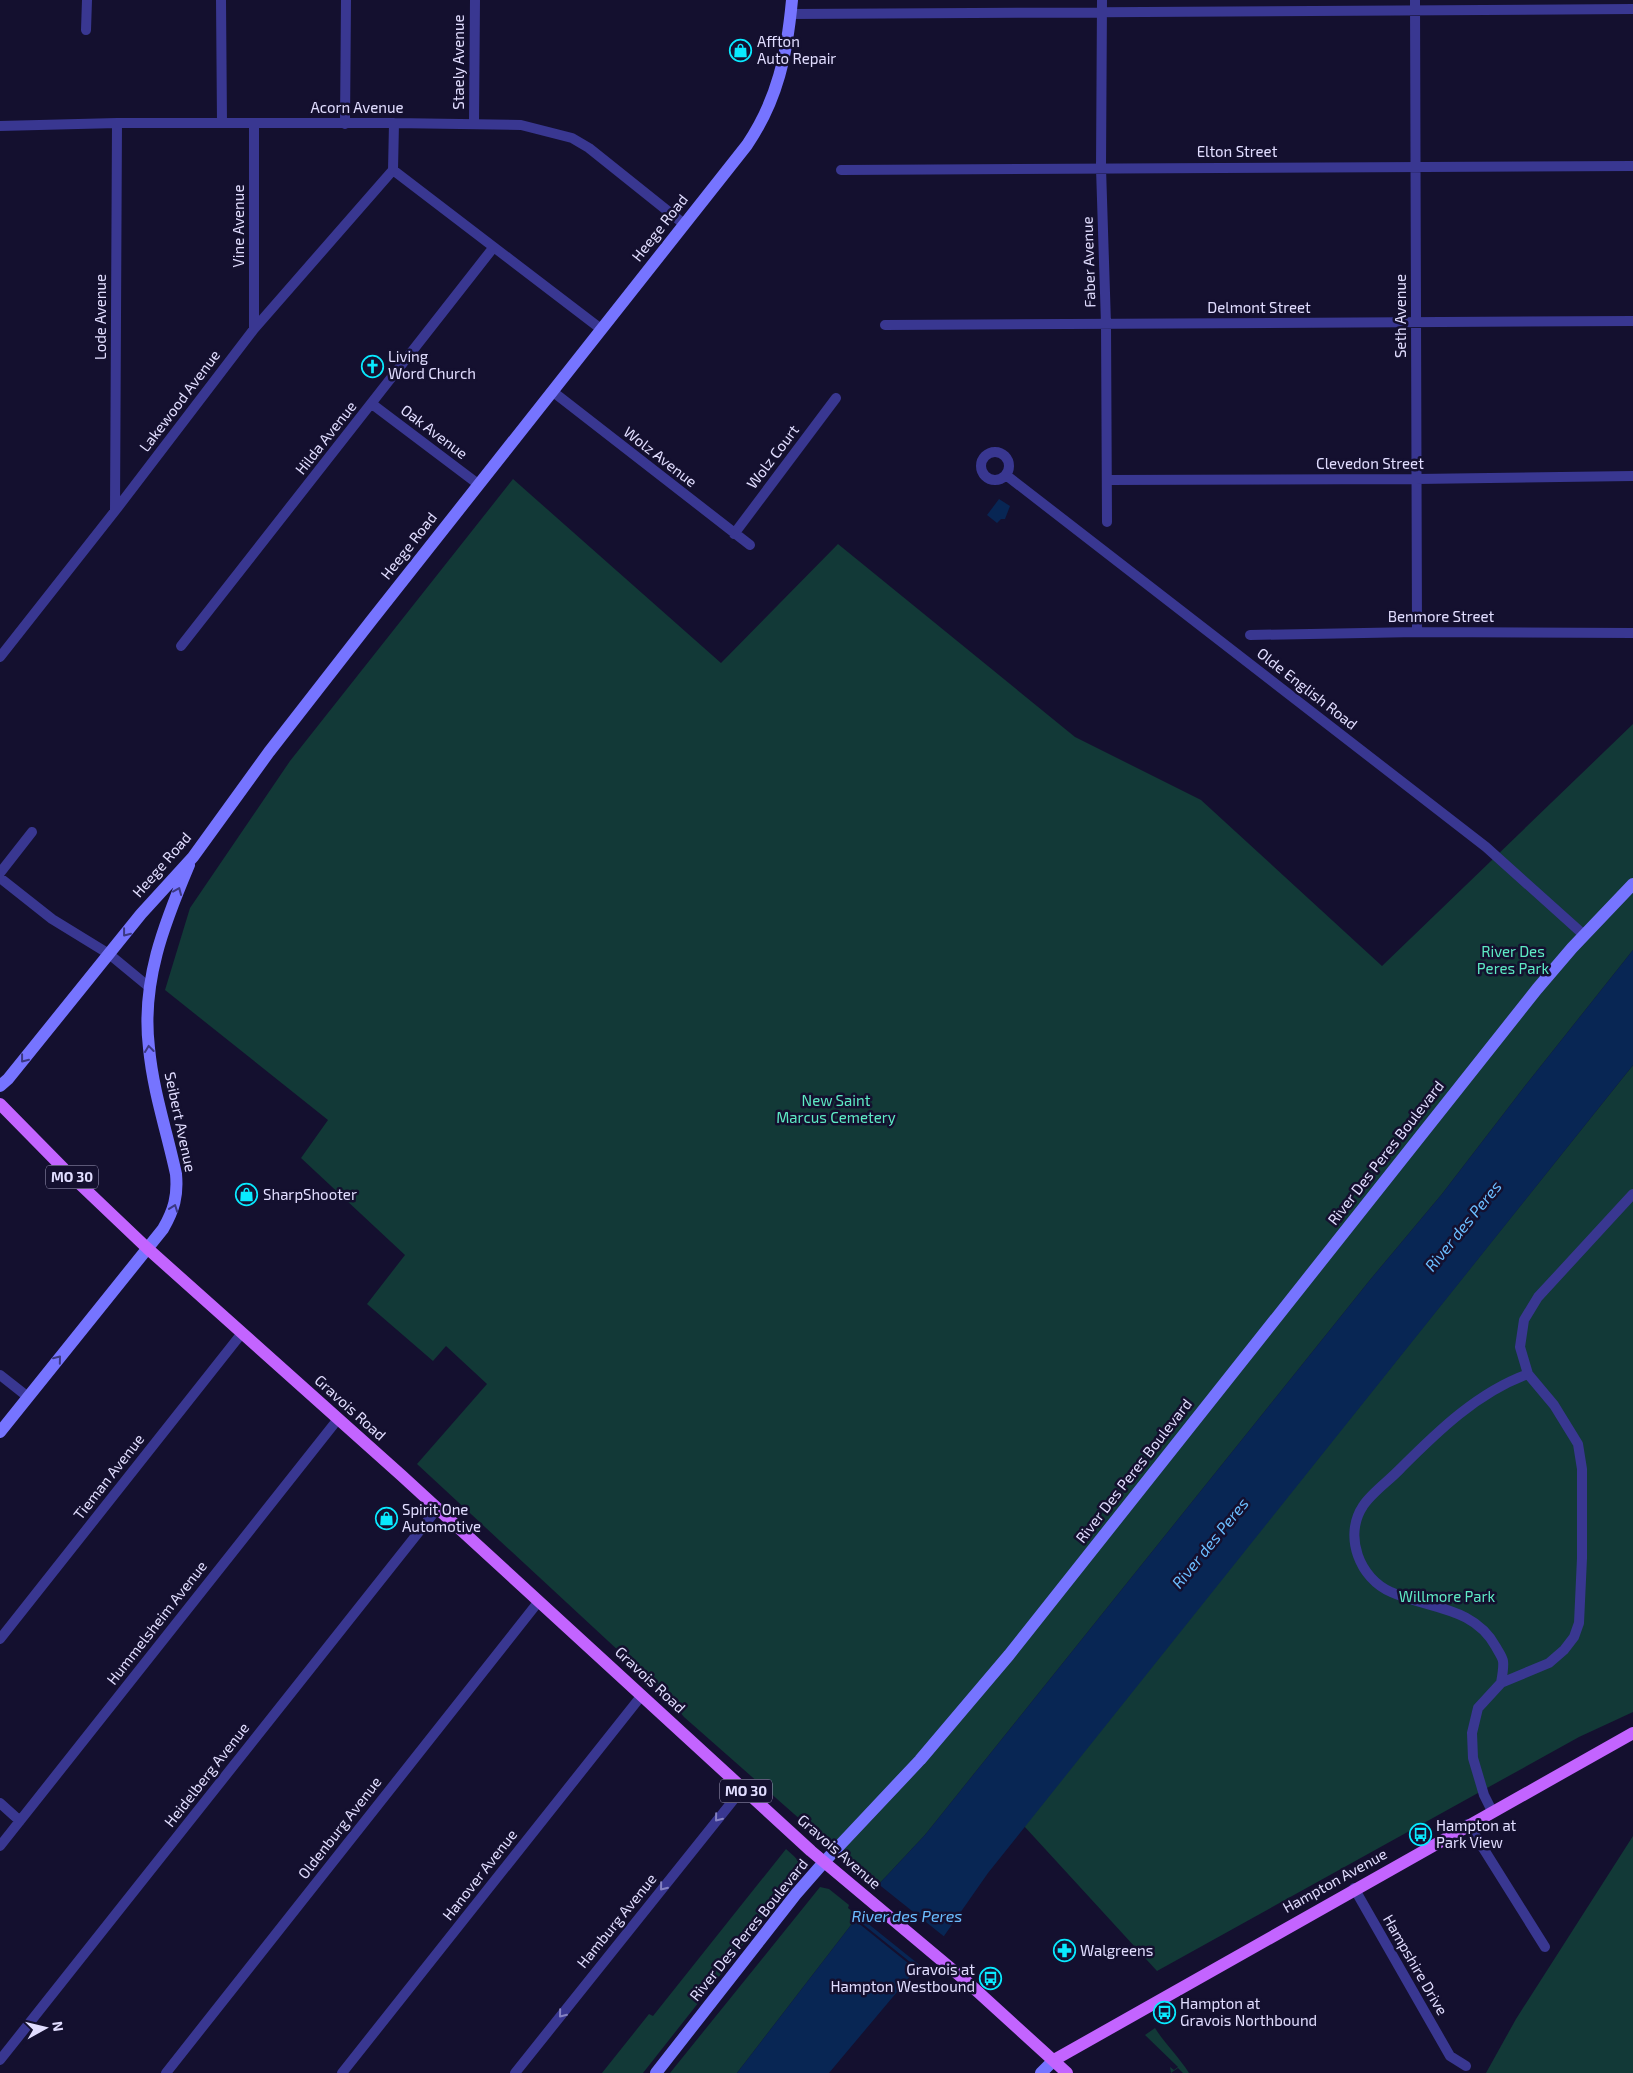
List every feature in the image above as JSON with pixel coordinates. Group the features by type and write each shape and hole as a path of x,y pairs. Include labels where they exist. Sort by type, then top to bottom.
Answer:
{"main road":[{"name":"Gravois Road","path":"0,1104 64,1169 147,1248 682,1732"},
{"name":"Gravois Avenue","path":"682,1732 824,1862 942,1960 1067,2073"},
{"name":"Hampton Avenue","path":"1054,2060 1354,1888 1633,1733"}],"street":[{"path":"86,30 87,0"},
{"path":"221,0 222,124"},
{"path":"345,124 346,0"},
{"name":"Staely Avenue","path":"474,124 475,0"},
{"name":"Heege Road","path":"0,1086 8,1079 152,901 193,857 269,752 478,484 747,145 766,115 778,82 792,0"},
{"name":"Faber Avenue","path":"1102,0 1101,168 1106,324 1107,522"},
{"path":"791,14 1102,14 1416,5 1633,9"},
{"name":"Seth Avenue","path":"1416,5 1417,632"},
{"name":"Acorn Avenue","path":"0,126 117,123 521,125 572,138 589,148 684,224"},
{"name":"Lode Avenue","path":"115,511 117,123"},
{"name":"Vine Avenue","path":"254,123 254,329"},
{"path":"394,123 393,170 601,329"},
{"name":"Elton Street","path":"840,170 1633,166"},
{"name":"Lakewood Avenue","path":"0,657 115,511 254,329 393,170"},
{"name":"Hilda Avenue","path":"181,646 493,248"},
{"name":"Delmont Street","path":"885,325 1633,321"},
{"name":"Wolz Avenue","path":"552,391 734,534 750,544"},
{"name":"Wolz Court","path":"734,534 836,398"},
{"name":"Oak Avenue","path":"372,404 478,484"},
{"name":"Olde English Road","path":"1006,474 1486,846 1584,935"},
{"name":"Clevedon Street","path":"1107,480 1633,476"},
{"name":"Benmore Street","path":"1250,635 1417,632 1633,633"},
{"path":"0,873 32,832"},
{"name":"Seibert Avenue","path":"0,1432 163,1229 174,1208 177,1190 172,1156 153,1075 149,1048 147,1027 149,987 154,960 166,920 193,857"},
{"path":"0,878 52,919 109,954 149,987"},
{"name":"River Des Peres Boulevard","path":"656,2073 776,1919 824,1862 900,1782 982,1688 1537,989 1584,935 1633,884"},
{"path":"1492,1811 1484,1795 1473,1758 1472,1733 1478,1708 1501,1683 1549,1663 1564,1650 1574,1637 1579,1623 1582,1558 1582,1469 1578,1444 1554,1405 1528,1374 1520,1347 1524,1320 1538,1297 1633,1194"},
{"name":"Tieman Avenue","path":"0,1639 242,1333"},
{"path":"1501,1683 1503,1660 1490,1636 1465,1616 1392,1593 1376,1583 1364,1570 1358,1555 1354,1530 1363,1506 1454,1417 1514,1379 1528,1374"},
{"path":"0,1375 28,1397"},
{"name":"Hummelsheim Avenue","path":"0,1846 338,1419"},
{"name":"Heidelberg Avenue","path":"0,2060 437,1509"},
{"name":"Oldenburg Avenue","path":"166,2073 539,1602"},
{"name":"Hanover Avenue","path":"342,2073 642,1695"},
{"name":"Hamburg Avenue","path":"515,2073 742,1788"},
{"path":"0,1802 20,1821"},
{"path":"1468,1824 1545,1947"},
{"name":"Hampshire Drive","path":"1354,1888 1450,2056 1466,2066"},
{"path":"1041,2073 1054,2060"}],"green space":[{"name":"New Saint Marcus Cemetery","path":"513,479 721,663 838,544 1075,737 1201,800 1382,966 1633,724 1633,950 1442,1194 1370,1280 925,1835 879,1884 871,1878 869,1880 684,1717 662,1691 417,1464 487,1384 446,1346 433,1361 367,1304 405,1255 301,1158 328,1120 165,990 190,908 290,761"},
{"name":"Willmore Park","path":"1633,1065 1633,1712 1579,1737 1157,1971 1024,1826"},
{"path":"1633,1836 1633,2073 1486,2073 1516,2019"},
{"path":"786,1849 798,1861 798,1871 721,1974 643,2073 602,2073 649,2014 653,2016"},
{"path":"820,1887 829,1889 849,1905 848,1908 858,1916 737,2073 670,2073"},
{"path":"1155,2028 1189,2073 1183,2073 1178,2068 1171,2073 1170,2067 1174,2070 1178,2067 1145,2035"}],"water":[{"path":"999,499 1010,506 1005,519 1001,519 997,523 987,515"},
{"name":"River des Peres","path":"1633,950 1633,1065 988,1873 944,1936 829,2073 737,2073 858,1916 879,1884 925,1835 1370,1280 1442,1194"}],"pier":[{"path":"877,1883 946,1938 922,1967 856,1914"},
{"path":"854,1917 920,1970 919,1972 852,1918"}],"place":[{"name":"Affton Auto Repair","path":"741,51"},
{"name":"Living Word Church","path":"372,366"},
{"name":"SharpShooter","path":"247,1195"},
{"name":"Spirit One Automotive","path":"386,1519"},
{"name":"Hampton at Park View","path":"1420,1835"},
{"name":"Walgreens","path":"1064,1951"},
{"name":"Gravois at Hampton Westbound","path":"991,1979"},
{"name":"Hampton at Gravois Northbound","path":"1164,2013"}],"park label":[{"name":"River Des Peres Park","path":"1513,960"}]}
